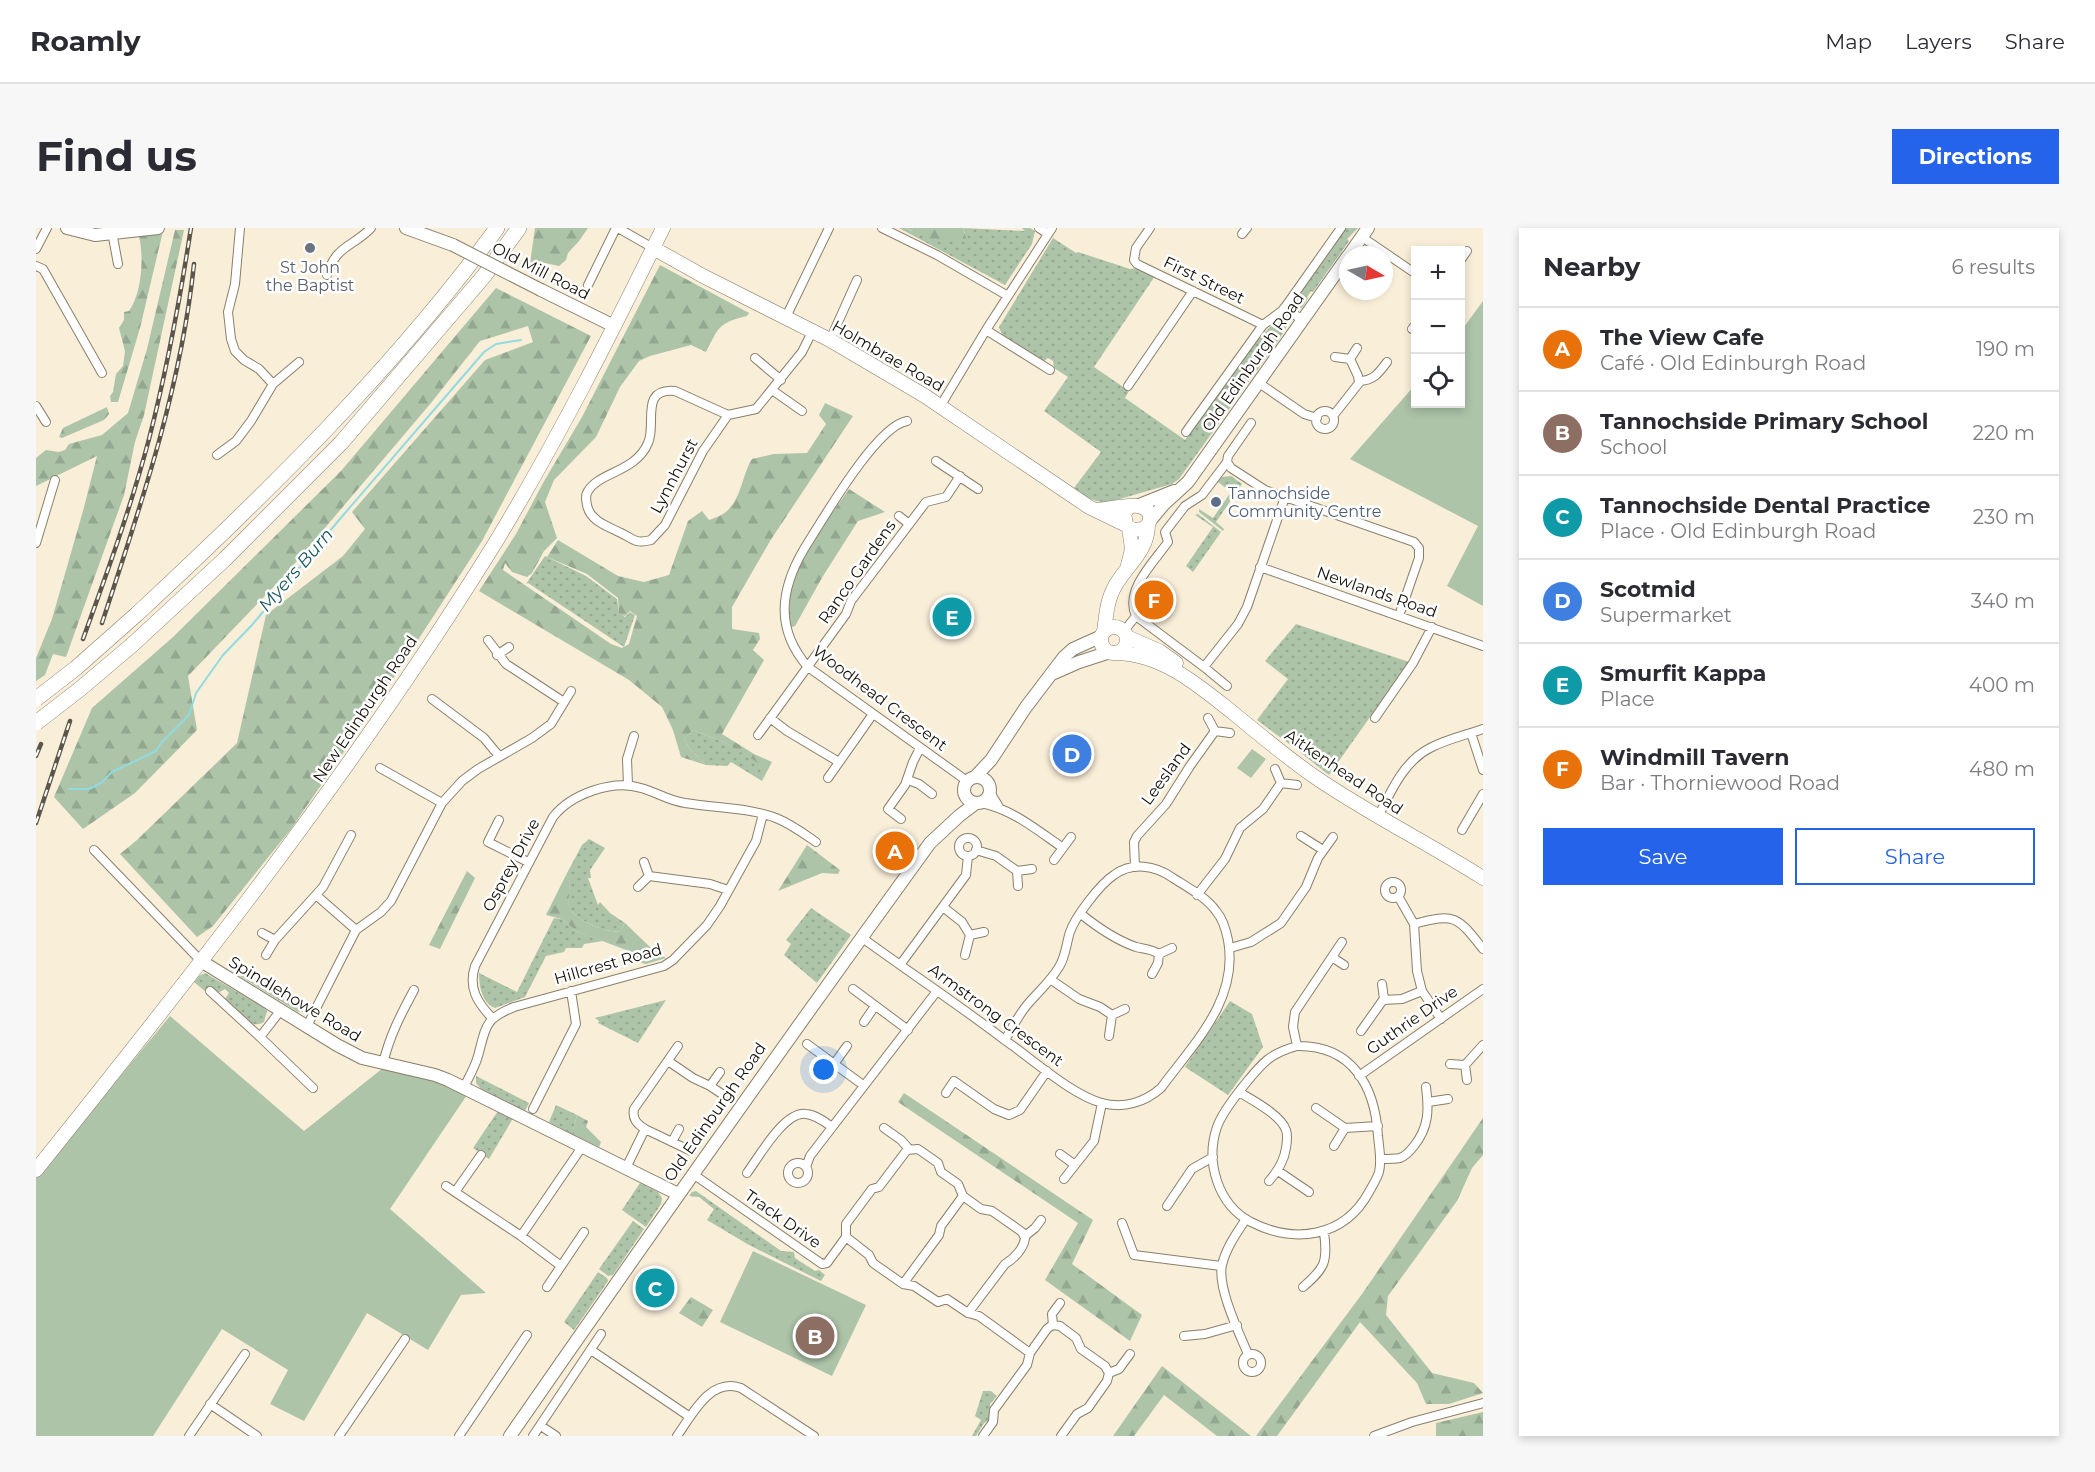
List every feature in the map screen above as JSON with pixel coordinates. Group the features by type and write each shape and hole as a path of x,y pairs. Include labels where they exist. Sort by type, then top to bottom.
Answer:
{"highway":[{"path":"36,699 76,668 210,547 326,429 396,353 497,228"},
{"path":"36,723 132,645 225,559 341,443 484,276 519,228"}],"main road":[{"path":"67,228 95,234 152,229"},
{"name":"Old Mill Road","path":"406,228 453,245 614,326"},
{"name":"New Edinburgh Road","path":"36,1170 201,961 313,814 430,644 498,538 592,370 663,228"},
{"name":"Old Edinburgh Road","path":"1355,246 1365,232"},
{"name":"Holmbrae Road","path":"653,248 830,340 941,405 1095,510 1127,527"},
{"name":"Old Edinburgh Road","path":"1103,634 1106,610 1113,590 1127,567 1140,554 1146,540 1148,524 1164,504 1184,487 1339,269"},
{"path":"1095,510 1135,505 1147,509 1148,524 1141,530 1127,527 1124,517 1127,509 1135,505 1184,487"},
{"name":"Old Edinburgh Road","path":"1127,527 1132,549 1127,567"},
{"path":"1053,673 1079,662 1124,649 1123,631 1113,616 1111,597"},
{"path":"971,779 991,760 1032,699 1064,657 1073,649 1103,634 1110,627 1123,631"},
{"name":"Aitkenhead Road","path":"1123,631 1159,651 1178,665 1194,682"},
{"path":"1103,634 1103,647 1113,652"},
{"name":"Aitkenhead Road","path":"1113,652 1142,656 1161,663 1194,682 1315,776 1378,817 1483,878"},
{"path":"989,788 991,760"},
{"path":"971,779 982,778 989,788"},
{"name":"Old Edinburgh Road","path":"958,816 964,788 971,779"},
{"name":"Old Edinburgh Road","path":"510,1436 678,1194 930,843 958,816 987,799 989,788"},
{"path":"964,796 969,801 978,803"},
{"name":"Spindlehowe Road","path":"201,961 354,1054 383,1064 435,1075 464,1087 678,1194"}],"street":[{"path":"36,249 47,228"},
{"path":"240,228 235,284 228,312 231,339 235,351 244,360 260,369 273,384"},
{"path":"327,275 330,266 344,247 371,228"},
{"path":"588,285 617,228 653,248"},
{"path":"786,317 829,228"},
{"path":"882,228 937,255 1008,296"},
{"path":"941,405 1050,231 1039,228"},
{"name":"First Street","path":"1150,228 1136,248 1134,260 1137,264 1263,325"},
{"path":"1186,432 1263,325 1284,309 1341,228"},
{"path":"112,232 118,264"},
{"path":"1365,232 1411,270"},
{"path":"36,266 43,270 102,373"},
{"path":"830,340 857,280"},
{"path":"1128,386 1192,291"},
{"path":"1284,309 1303,320"},
{"path":"986,330 1050,370"},
{"path":"728,415 756,409 802,352 812,332"},
{"path":"1350,359 1358,348"},
{"path":"1335,357 1350,359"},
{"path":"755,358 780,380"},
{"path":"1333,416 1325,411 1320,413 1317,418 1319,426 1327,429 1334,423 1333,416 1358,385 1359,381 1350,359"},
{"path":"217,455 236,441 273,384 299,362"},
{"path":"1359,381 1376,376 1387,362"},
{"path":"1258,383 1304,414 1317,418"},
{"path":"772,390 802,411"},
{"name":"Lynnhurst","path":"667,391 675,392 728,415 703,451 665,525 651,540 637,542 595,519 588,512 586,498 588,491 596,482 639,458 649,442 651,403 658,395 667,391"},
{"path":"36,406 46,422"},
{"name":"Woodhead Crescent","path":"907,421 889,429 868,452 804,549 785,596 785,624 793,646 808,667 920,748 971,779"},
{"path":"1227,686 1136,616 1132,604 1134,591 1168,542 1165,532 1185,506 1202,495 1227,462 1228,456 1251,423"},
{"path":"1227,427 1241,437"},
{"path":"936,461 978,489"},
{"path":"1227,462 1231,468 1257,486 1414,542 1419,548 1419,558 1399,616"},
{"name":"Ranco Gardens","path":"758,735 846,614 851,601 926,502 946,497 960,476"},
{"path":"36,543 40,515 55,480"},
{"path":"1204,667 1242,618 1285,497"},
{"name":"Ranco Gardens","path":"899,516 909,524"},
{"name":"Newlands Road","path":"1260,567 1483,646"},
{"path":"1123,631 1136,616"},
{"path":"1375,718 1413,663 1432,627"},
{"path":"488,640 506,664 564,702"},
{"path":"497,655 509,647"},
{"path":"307,1026 356,930 381,912 391,901 442,803 462,781 551,724 571,691"},
{"path":"432,699 484,738 499,756"},
{"path":"828,777 873,714"},
{"path":"770,718 787,731 839,762"},
{"path":"1208,718 1215,731 1230,733"},
{"path":"1378,817 1402,774 1421,753 1431,747 1483,729"},
{"name":"Leesland","path":"1135,867 1134,842 1137,836 1166,804 1215,731"},
{"path":"1471,733 1483,770"},
{"path":"628,785 627,759 634,736"},
{"path":"901,819 888,809 908,780 920,748"},
{"path":"380,768 442,803"},
{"path":"1275,769 1281,783"},
{"path":"908,780 920,784 932,794"},
{"path":"1197,894 1222,865 1240,828 1263,809 1281,783"},
{"path":"1281,783 1297,785"},
{"name":"Osprey Drive","path":"492,1018 477,1000 472,975 528,862 553,817 561,808 604,787 628,785 677,801 763,814 797,829 816,842"},
{"path":"989,788 999,807"},
{"path":"1462,830 1483,794"},
{"path":"978,803 999,807 1063,848"},
{"name":"Hillcrest Road","path":"492,1018 514,1007 669,964 707,925 720,906 753,846 763,814"},
{"path":"499,820 488,842 528,862"},
{"path":"266,955 275,940 323,887 351,835"},
{"path":"1301,836 1323,850"},
{"path":"1054,860 1071,837"},
{"path":"1005,1040 1022,1011 1042,991 1063,960 1070,932 1081,914 1106,881 1124,869 1148,867 1166,872 1197,894 1216,910 1227,932 1230,948 1251,942 1281,923 1306,886 1313,866 1333,837"},
{"path":"967,838 974,841 976,850 968,856 963,854 960,850 962,840 967,838"},
{"name":"Spindlehowe Road","path":"94,850 201,961"},
{"path":"976,850 996,856 1017,871 1032,869"},
{"path":"900,965 966,875 968,856"},
{"path":"644,862 649,876"},
{"path":"1017,871 1018,886"},
{"path":"649,876 710,884 728,890"},
{"path":"638,887 649,876"},
{"path":"316,895 356,930"},
{"path":"1398,896 1414,924 1417,971 1422,991 1442,1019"},
{"path":"943,907 962,922 970,935 965,955"},
{"path":"1081,914 1116,938 1159,954 1172,948"},
{"path":"1414,924 1436,918 1452,918 1465,926 1483,949"},
{"path":"970,935 984,932"},
{"path":"262,933 275,940"},
{"name":"Armstrong Crescent","path":"861,937 1079,1093 1102,1103 1119,1105 1140,1102 1151,1097 1161,1088 1215,1013 1224,997 1229,975 1230,948"},
{"path":"1297,1046 1293,1019 1295,1012 1342,942"},
{"path":"1152,974 1158,963 1159,954"},
{"path":"1332,957 1344,965"},
{"path":"1050,979 1079,999 1100,1007 1112,1015"},
{"path":"1361,1031 1384,999 1382,984"},
{"path":"853,989 908,1030"},
{"path":"383,1064 395,1026 414,990"},
{"path":"210,991 313,1088"},
{"path":"533,1109 576,1024 572,991"},
{"path":"806,1167 810,1156 937,991"},
{"path":"1384,999 1402,999 1422,991"},
{"path":"218,999 226,992"},
{"name":"Guthrie Drive","path":"1359,1076 1482,993"},
{"path":"864,1022 875,1006"},
{"path":"1112,1015 1125,1009"},
{"path":"260,1036 281,1010"},
{"path":"1109,1036 1112,1015"},
{"path":"464,1087 478,1058 483,1033 492,1018"},
{"path":"807,1044 863,1085"},
{"path":"1467,1080 1466,1065 1477,1049 1483,1045"},
{"path":"678,1046 634,1109 633,1114 636,1123 645,1129 691,1151"},
{"path":"834,1064 846,1046"},
{"path":"1297,1046 1321,1048 1351,1065 1359,1076 1374,1104 1380,1159 1378,1173 1363,1203 1349,1217 1324,1232 1291,1235 1271,1231 1245,1219 1226,1201 1216,1179 1213,1157 1216,1129 1222,1116 1265,1059 1297,1046"},
{"path":"668,1061 722,1094"},
{"path":"1450,1064 1466,1065"},
{"path":"946,1093 954,1081 994,1109 1009,1115 1020,1110 1047,1071"},
{"path":"710,1086 720,1072"},
{"path":"1380,1159 1401,1157 1415,1145 1427,1123 1426,1087"},
{"path":"1239,1092 1267,1110 1283,1123 1287,1131 1285,1155 1278,1171 1269,1181"},
{"path":"1428,1102 1448,1099"},
{"path":"1065,1179 1094,1141 1102,1103"},
{"path":"1316,1108 1345,1128 1378,1126"},
{"path":"747,1173 782,1124 793,1117 805,1113 832,1127"},
{"path":"884,1128 909,1149 918,1149 938,1163 942,1172 958,1184 963,1196 981,1209 992,1211 1025,1236 1026,1241 1012,1260 1005,1264 968,1313"},
{"path":"1334,1146 1345,1128"},
{"path":"626,1168 645,1129"},
{"path":"672,1142 679,1129"},
{"path":"521,1236 582,1147"},
{"name":"Track Drive","path":"693,1174 820,1264 827,1263 846,1237 846,1224 872,1189 879,1187 909,1149"},
{"path":"1060,1154 1075,1165"},
{"path":"455,1192 481,1155"},
{"path":"1167,1206 1192,1169 1213,1157"},
{"path":"1278,1171 1309,1192"},
{"path":"446,1186 561,1266"},
{"path":"903,1284 939,1235 941,1226 963,1196"},
{"path":"1245,1219 1229,1246 1221,1266 1221,1286 1248,1354"},
{"path":"1025,1236 1041,1220"},
{"path":"1122,1222 1134,1255 1221,1266"},
{"path":"547,1287 584,1232"},
{"path":"1303,1287 1318,1274 1325,1263 1327,1252 1324,1232"},
{"path":"846,1237 869,1255 873,1263 903,1284 914,1286 938,1302 947,1299 968,1313 979,1316 1030,1353"},
{"path":"1053,1325 1052,1314 1060,1303"},
{"path":"983,1436 993,1422 994,1410 1027,1365 1030,1353 1047,1329 1053,1325 1060,1326 1076,1338 1081,1349 1105,1366 1109,1373 1107,1381 1088,1408 1077,1414 1064,1435"},
{"path":"1184,1336 1205,1334 1237,1325"},
{"path":"533,1436 601,1334"},
{"path":"459,1436 527,1335"},
{"path":"339,1436 405,1339"},
{"path":"591,1350 690,1417"},
{"path":"189,1436 245,1354"},
{"path":"1109,1373 1119,1369 1130,1354"},
{"path":"677,1436 713,1390 727,1385 741,1388 814,1436"},
{"path":"1374,1436 1412,1422 1483,1403"},
{"path":"210,1404 257,1436"},
{"path":"541,1426 556,1436"}],"green space":[{"path":"535,228 588,228 568,253 566,260 559,266 530,263"},
{"path":"899,228 912,231 965,233 963,228 1025,231 1022,228 1030,228 1035,231 1032,244 1005,285"},
{"path":"906,228 963,228 966,238 964,240 934,240"},
{"path":"1345,228 1358,228 1347,239 1349,241 1345,246 1339,246 1339,255 1313,292 1311,291 1302,308 1296,309 1294,304 1303,290 1301,288"},
{"path":"175,230 184,230 144,415 135,442 124,495 66,657 53,654 45,675 36,681 36,658 52,619 97,456 36,486 36,458 46,450 59,452 65,450 69,444 102,435 128,413 147,349"},
{"path":"163,231 140,328 118,402 111,402 110,396 113,392 116,374 123,366 125,351 119,328 124,320 124,312 129,311 137,295 139,285 141,254 139,236"},
{"path":"1053,238 1076,253 1130,269 1140,268 1155,276 1094,367 1129,391 1125,398 1185,440 1259,336 1261,338 1275,323 1287,320 1286,328 1278,341 1179,479 1172,484 1109,502 1090,499 1074,488 1101,452 1044,411 1068,377 1054,368 1053,361 1048,358 1044,361 1040,360 1003,337 999,327"},
{"path":"660,265 749,313 747,316 720,327 706,352 691,345 639,361 620,387 596,437 554,480 545,502 557,538 544,551 532,573 527,577 512,572 505,563 503,570 611,644 622,648 629,644 637,616 630,611 625,616 619,613 618,598 587,574 547,557 558,540 618,576 644,582 669,575 688,521 702,511 709,520 727,511 739,493 752,459 774,454 807,453 826,424 819,415 825,403 853,416 770,541 732,607 732,629 759,633 760,639 753,650 764,660 722,734 754,754 772,762 762,781 763,766 724,742 693,730 684,739 706,765 681,757 673,730 662,707 629,680 479,591 516,534 582,417"},
{"path":"496,288 591,336 482,541 378,702 291,829 213,926 197,937 120,854 237,743 266,615 343,556 365,529 352,512 485,360 533,342 528,326 480,341 431,403 285,575 188,676 197,730 135,793 83,829 54,797 92,708 173,637 341,471"},
{"path":"1483,301 1483,606 1447,586 1478,526 1350,459 1411,390 1411,408 1465,408 1465,326"},
{"path":"107,407 109,414 104,420 62,438 59,437 63,428"},
{"path":"1231,476 1242,484 1216,522 1224,529 1223,531 1199,512 1199,509 1213,518 1231,492 1218,482 1222,477"},
{"path":"849,489 885,512 858,521 795,626 789,628 792,589 798,571 816,537"},
{"path":"1198,514 1221,532 1193,572 1186,566 1213,527 1195,515"},
{"path":"545,556 586,576 617,599 619,612 625,617 630,612 635,615 624,647 528,583 526,584"},
{"path":"1296,624 1409,662 1329,775 1301,753 1293,743 1289,744 1257,720 1288,679 1265,661"},
{"path":"693,730 724,742 764,766 762,781 731,762 727,766 706,765 684,739"},
{"path":"1252,749 1266,759 1251,778 1237,768"},
{"path":"589,839 605,848 590,870 591,878 588,878 598,905 600,902 610,913 625,923 620,931 592,925 577,917 569,907 570,878 566,875 582,845"},
{"path":"807,845 840,870 838,874 822,873 778,891"},
{"path":"467,871 475,878 440,949 429,945"},
{"path":"566,875 570,878 569,907 577,917 592,925 615,931 620,931 625,923 650,947 666,958 646,964 634,961 634,953 576,931 562,919 546,915"},
{"path":"811,908 851,935 817,983 784,955 791,944 786,940"},
{"path":"554,918 562,919 576,931 603,941 584,944 582,948 566,948 564,952 546,956 525,997 495,1008 491,1006 482,994 479,973 517,992"},
{"path":"249,967 256,972 252,981 308,1011 298,1012 240,976 240,973"},
{"path":"205,973 263,1007 267,1011 264,1022 253,1024 243,1018 225,999 229,993 225,989 218,993 210,988 206,992 194,982"},
{"path":"666,1000 638,1043 598,1023 599,1021 595,1018"},
{"path":"1230,1001 1252,1014 1263,1047 1228,1095 1185,1067"},
{"path":"170,1016 304,1131 383,1068 429,1078 467,1095 390,1209 486,1293 461,1295 428,1350 367,1313 304,1421 270,1404 288,1370 222,1329 153,1436 36,1436 36,1178"},
{"path":"476,1076 529,1103 525,1111 481,1089 476,1083"},
{"path":"904,1093 1093,1220 1072,1264 1142,1315 1130,1341 1045,1280 1078,1223 898,1102"},
{"path":"556,1105 577,1115 572,1134 549,1122"},
{"path":"498,1111 512,1120 489,1159 473,1148"},
{"path":"577,1115 588,1121 586,1127 601,1142 599,1147 572,1134"},
{"path":"1483,1118 1483,1155 1472,1168 1457,1201 1388,1296 1386,1315 1432,1373 1474,1383 1483,1393 1449,1404 1426,1404 1417,1383 1360,1322 1277,1436 1256,1436 1362,1294"},
{"path":"640,1183 658,1192 662,1198 661,1204 646,1227 622,1210"},
{"path":"696,1191 781,1251 794,1252 795,1258 815,1271 819,1270 825,1275 821,1281 749,1245 707,1220 714,1209 699,1197 689,1196"},
{"path":"633,1221 644,1229 613,1275 608,1276 599,1269"},
{"path":"753,1251 866,1305 832,1376 720,1322"},
{"path":"598,1272 608,1281 574,1330 564,1322"},
{"path":"691,1297 713,1310 702,1327 679,1313"},
{"path":"1162,1366 1251,1436 1217,1436 1164,1395 1134,1436 1113,1436"},
{"path":"983,1391 991,1391 997,1396 990,1404 990,1420 984,1423 976,1436 972,1436 981,1420 975,1416"},
{"path":"1483,1412 1483,1436 1436,1436 1436,1423"}],"waterway":[{"name":"Myers Burn","path":"69,789 89,789 101,783 112,772 156,751 189,715 196,693 223,655 252,625 484,352 496,344 521,340"}],"railway":[{"path":"83,639 127,515 149,439 173,334 191,228"},
{"path":"102,623 158,446 180,356 194,264"},
{"path":"36,823 70,721"},
{"path":"36,756 41,744"}],"place":[{"name":"St John the Baptist","path":"310,248"},
{"name":"Tannochside Community Centre","path":"1216,502"},
{"name":"Windmill Tavern","path":"1154,600"},
{"name":"Smurfit Kappa","path":"952,617"},
{"name":"Scotmid","path":"1072,754"},
{"name":"The View Cafe","path":"895,851"},
{"name":"Tannochside Dental Practice","path":"655,1288"},
{"name":"Tannochside Primary School","path":"815,1336"}]}
